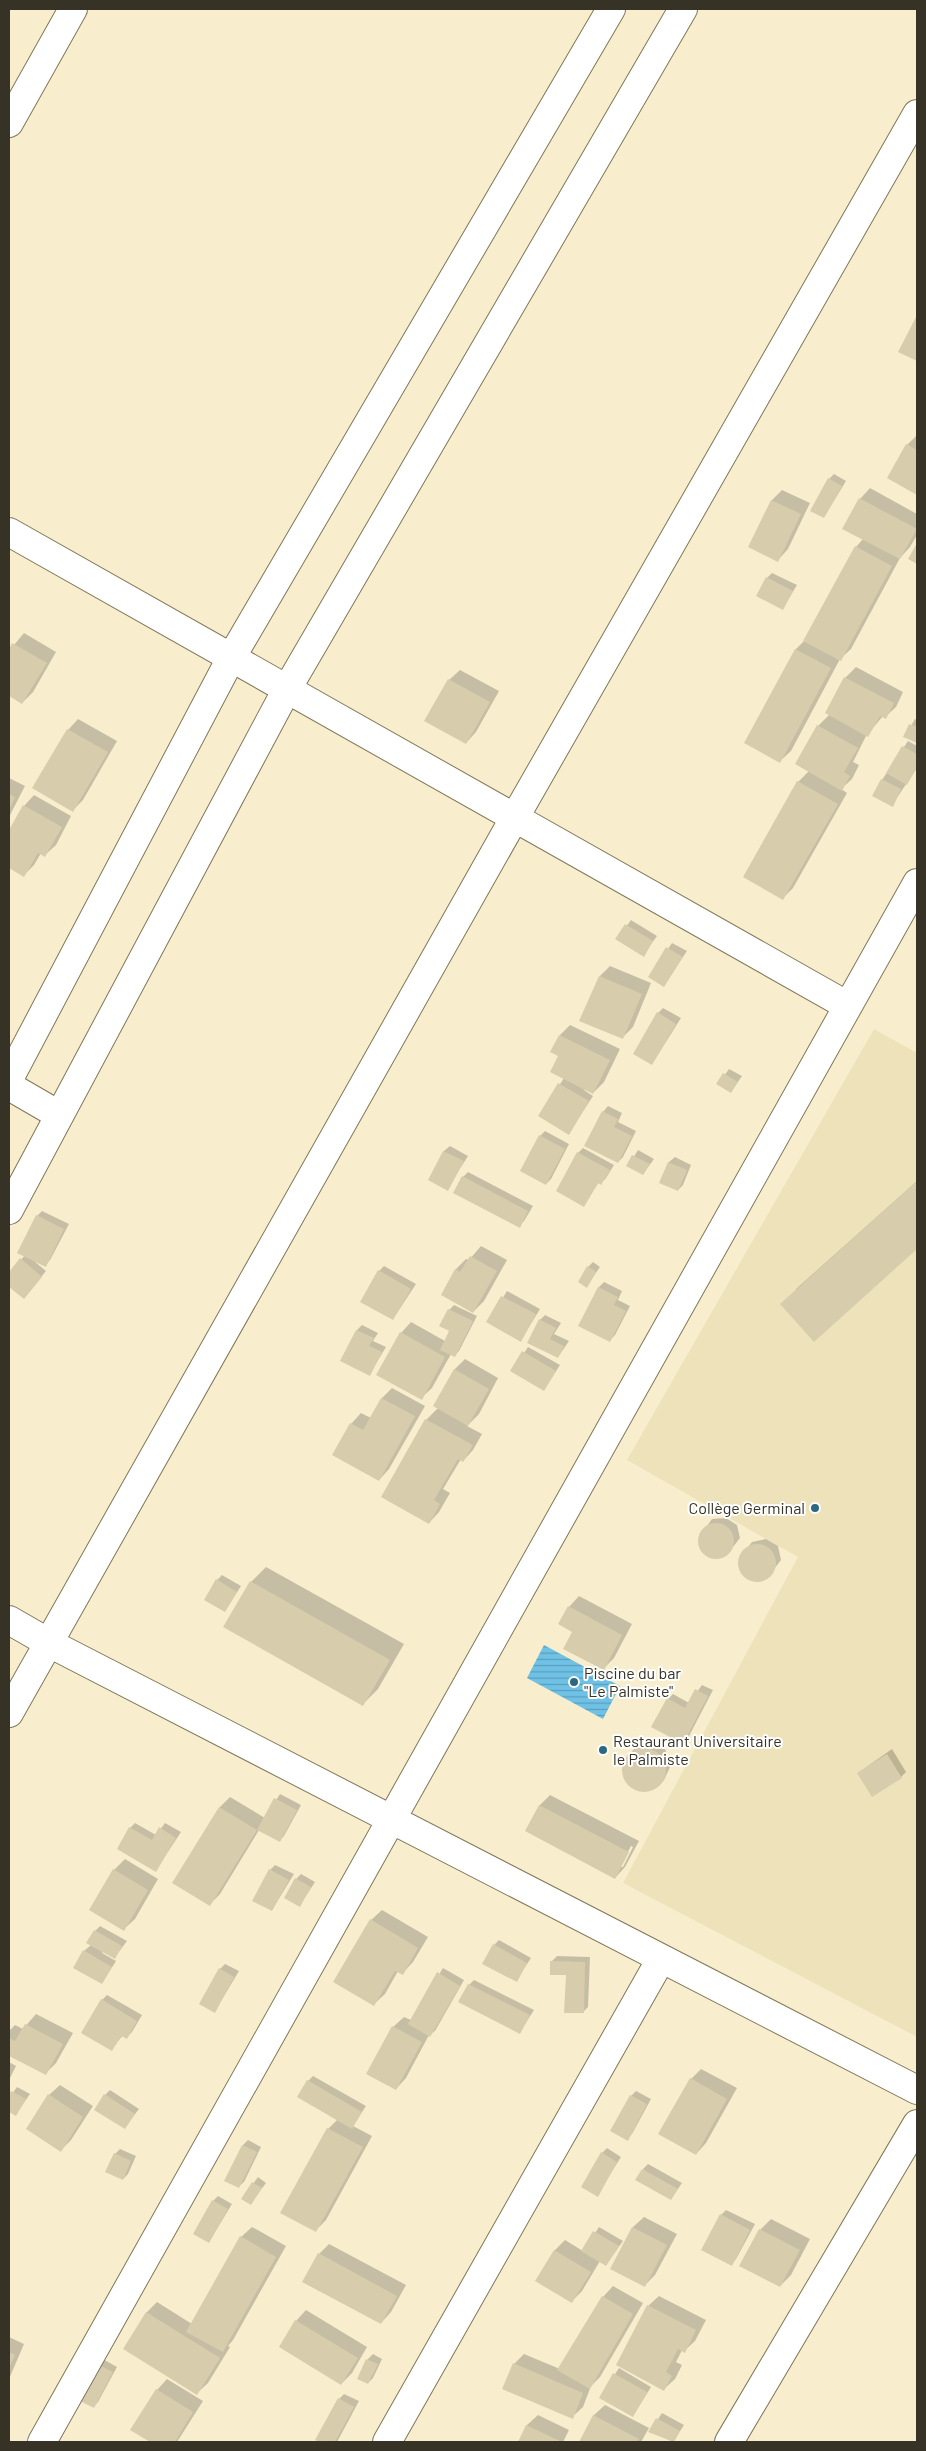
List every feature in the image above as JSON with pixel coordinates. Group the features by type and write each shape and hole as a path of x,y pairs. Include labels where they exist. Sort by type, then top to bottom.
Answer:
{"street":[{"path":"9,123 73,9"},
{"path":"9,1078 231,658 611,9"},
{"path":"9,1210 287,689 683,9"},
{"path":"9,1713 515,817 917,114"},
{"path":"9,532 848,1006"},
{"path":"42,2442 917,883"},
{"path":"9,1086 59,1115"},
{"path":"9,1620 48,1643 917,2090"},
{"path":"387,2442 661,1959"},
{"path":"729,2442 917,2124"}],"shaded area":[{"name":"Collège Germinal","path":"874,1029 917,1053 917,2037 623,1883 798,1557 627,1460"}],"water":[{"name":"Piscine du bar \"Le Palmiste\"","path":"544,1645 620,1686 603,1719 527,1678"}],"building":[{"path":"917,315 917,361 898,352"},
{"path":"906,444 917,450 917,495 887,478"},
{"path":"828,478 842,486 824,518 810,511"},
{"path":"859,498 917,529 900,559 842,529"},
{"path":"771,500 801,514 778,562 748,547"},
{"path":"917,543 917,564 908,559"},
{"path":"855,546 892,566 841,661 803,641"},
{"path":"766,577 793,591 783,610 756,596"},
{"path":"12,643 47,663 22,704 9,696 9,649"},
{"path":"795,649 831,668 780,763 744,743"},
{"path":"844,677 894,703 886,719 880,716 868,737 825,713"},
{"path":"448,679 490,702 466,744 424,721"},
{"path":"909,724 917,727 917,743 903,737"},
{"path":"817,725 858,748 844,772 850,776 842,791 795,764"},
{"path":"67,729 108,752 73,812 32,788"},
{"path":"902,746 917,754 917,767 907,785 886,773"},
{"path":"881,779 901,789 893,807 872,796"},
{"path":"797,781 838,804 783,900 743,877"},
{"path":"9,794 15,797 9,810"},
{"path":"23,805 62,827 45,857 38,853 24,877 9,868 9,830"},
{"path":"625,924 653,941 644,957 615,939"},
{"path":"666,947 683,957 664,987 648,977"},
{"path":"599,976 642,994 623,1039 579,1021"},
{"path":"657,1012 676,1024 652,1065 633,1054"},
{"path":"559,1035 610,1060 593,1094 550,1072 558,1056 550,1052"},
{"path":"723,1073 738,1082 731,1093 716,1084"},
{"path":"558,1083 589,1101 569,1135 538,1116"},
{"path":"602,1111 618,1119 614,1127 632,1136 618,1163 584,1146"},
{"path":"539,1135 565,1149 546,1185 520,1171"},
{"path":"443,1151 464,1161 448,1191 428,1180"},
{"path":"577,1152 610,1170 601,1185 598,1183 584,1207 556,1191"},
{"path":"632,1155 650,1164 643,1175 626,1166"},
{"path":"668,1162 687,1170 678,1191 659,1183"},
{"path":"462,1176 528,1211 520,1228 453,1193"},
{"path":"917,1181 917,1249 814,1342 780,1304"},
{"path":"36,1215 64,1229 46,1267 17,1253"},
{"path":"470,1256 497,1271 473,1313 441,1295 455,1269 460,1272"},
{"path":"20,1258 42,1277 24,1299 9,1287 9,1272"},
{"path":"587,1266 596,1272 587,1288 578,1282"},
{"path":"378,1270 411,1289 393,1320 360,1302"},
{"path":"598,1287 618,1297 614,1305 626,1311 610,1342 578,1326"},
{"path":"501,1296 536,1314 521,1342 486,1322"},
{"path":"448,1309 473,1321 455,1357 440,1350 449,1331 439,1326"},
{"path":"539,1319 556,1328 550,1339 564,1346 558,1358 527,1343"},
{"path":"356,1330 374,1338 369,1346 382,1352 370,1376 340,1361"},
{"path":"400,1332 445,1357 422,1400 376,1375"},
{"path":"522,1351 556,1371 544,1391 510,1371"},
{"path":"454,1369 489,1389 468,1426 433,1406"},
{"path":"381,1398 415,1416 379,1481 332,1455 350,1423 363,1430"},
{"path":"425,1419 473,1445 463,1462 458,1459 434,1500 440,1504 429,1524 381,1497"},
{"path":"716,1523 723,1524 729,1528 733,1534 733,1548 729,1554 723,1558 716,1559 709,1558 703,1554 699,1548 698,1541 699,1534 703,1528 709,1524"},
{"path":"757,1544 770,1550 776,1563 770,1576 757,1582 744,1576 738,1563 744,1550"},
{"path":"216,1579 237,1592 225,1612 204,1600"},
{"path":"250,1581 390,1660 363,1706 223,1627"},
{"path":"568,1606 622,1635 604,1670 563,1649 572,1632 558,1624"},
{"path":"695,1689 708,1696 683,1744 651,1727 667,1698 685,1708"},
{"path":"644,1748 656,1752 662,1758 666,1770 662,1782 656,1788 644,1792 632,1788 626,1782 622,1770 626,1758 632,1752"},
{"path":"887,1754 902,1778 872,1797 857,1773"},
{"path":"274,1798 297,1810 280,1842 257,1830"},
{"path":"539,1805 629,1852 615,1879 525,1831"},
{"path":"219,1807 257,1830 210,1906 172,1883"},
{"path":"129,1827 152,1840 159,1827 176,1838 156,1872 117,1849"},
{"path":"113,1869 148,1890 124,1931 89,1910"},
{"path":"269,1869 289,1880 272,1911 252,1901"},
{"path":"295,1878 311,1887 300,1907 284,1898"},
{"path":"370,1919 418,1948 403,1975 395,1971 374,2006 333,1982"},
{"path":"94,1930 122,1946 115,1959 86,1943"},
{"path":"493,1944 527,1963 517,1982 482,1964"},
{"path":"83,1950 112,1967 102,1984 73,1968"},
{"path":"550,1961 585,1962 584,2013 564,2013 566,1975 550,1975"},
{"path":"219,1968 234,1977 215,2013 199,2004"},
{"path":"437,1972 460,1986 430,2037 408,2024"},
{"path":"468,1984 530,2015 520,2034 458,2002"},
{"path":"101,1999 137,2021 127,2039 121,2036 112,2051 81,2033"},
{"path":"25,2024 63,2044 46,2075 9,2056 9,2038 15,2041"},
{"path":"392,2026 422,2042 396,2090 366,2074"},
{"path":"690,2078 727,2099 696,2155 658,2134"},
{"path":"307,2080 362,2112 352,2129 297,2097"},
{"path":"11,2091 26,2099 16,2116 9,2112 9,2096"},
{"path":"48,2094 83,2117 61,2152 26,2129"},
{"path":"104,2094 135,2114 125,2129 94,2110"},
{"path":"630,2095 647,2104 628,2141 610,2131"},
{"path":"327,2128 363,2147 316,2232 280,2213"},
{"path":"242,2145 257,2152 239,2188 224,2181"},
{"path":"601,2152 617,2162 598,2197 581,2187"},
{"path":"114,2153 131,2161 123,2180 105,2172"},
{"path":"642,2169 678,2189 671,2200 635,2180"},
{"path":"252,2182 262,2188 251,2205 241,2199"},
{"path":"212,2200 228,2209 209,2243 193,2234"},
{"path":"720,2214 750,2230 732,2266 701,2250"},
{"path":"632,2227 667,2245 645,2287 610,2269"},
{"path":"759,2229 800,2250 780,2287 739,2266"},
{"path":"593,2231 619,2246 606,2266 581,2251"},
{"path":"240,2236 276,2257 223,2352 186,2332"},
{"path":"554,2250 591,2272 572,2303 535,2281"},
{"path":"318,2253 397,2296 381,2324 302,2282"},
{"path":"602,2296 633,2314 590,2389 557,2370"},
{"path":"647,2305 696,2330 685,2353 678,2349 666,2372 672,2376 664,2391 616,2365"},
{"path":"146,2312 220,2358 197,2395 123,2349"},
{"path":"295,2320 358,2358 341,2385 279,2347"},
{"path":"9,2352 15,2355 9,2368"},
{"path":"366,2359 378,2364 368,2384 357,2379"},
{"path":"95,2363 113,2372 94,2408 76,2399"},
{"path":"513,2363 583,2393 573,2419 502,2389"},
{"path":"613,2373 647,2392 633,2417 599,2398"},
{"path":"156,2389 193,2412 175,2442 150,2442 130,2430"},
{"path":"338,2398 354,2407 335,2442 315,2440"},
{"path":"593,2415 639,2439 637,2442 579,2442"},
{"path":"656,2418 680,2431 674,2442 648,2432"},
{"path":"526,2425 560,2441 518,2442"}],"place":[{"name":"Collège Germinal","path":"815,1508"},
{"name":"Piscine du bar \"Le Palmiste\"","path":"574,1682"},
{"name":"Restaurant Universitaire le Palmiste","path":"603,1750"}]}
